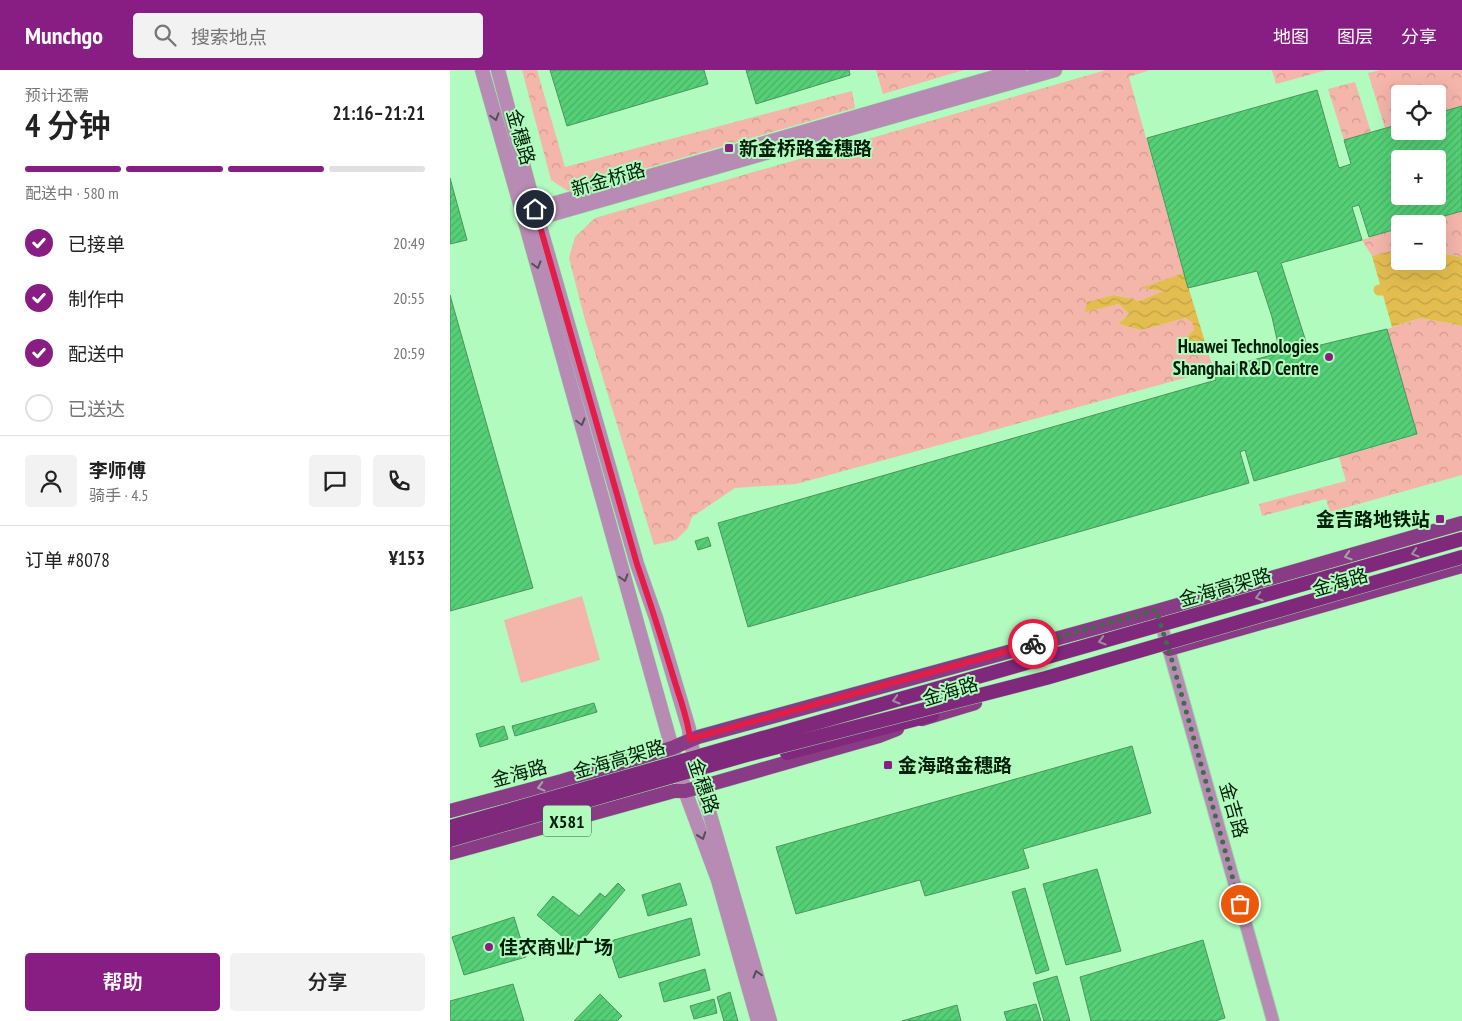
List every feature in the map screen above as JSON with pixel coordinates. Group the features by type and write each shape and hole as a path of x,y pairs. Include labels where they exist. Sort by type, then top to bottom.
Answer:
{"highway":[{"name":"金海高架路","path":"450,827 1462,539"},
{"name":"金海高架路","path":"450,840 743,756 1046,678 1462,557"},
{"path":"450,844 932,715"}],"main road":[{"name":"金海路","path":"450,811 562,781 672,748 690,739 1462,523"},
{"name":"金海路","path":"450,853 674,791 685,791 879,736 932,715 1462,566"}],"street":[{"name":"金穗路","path":"482,70 672,748 685,791 718,880 758,1021"},
{"name":"金穗路","path":"498,70 637,564 656,618 689,729 702,786 770,1021"},
{"name":"新金桥路","path":"524,218 1019,70"},
{"name":"新金桥路","path":"537,213 1056,70"},
{"name":"金吉路","path":"1156,610 1273,1021"}],"green space":[{"path":"522,70 537,70 565,167 852,91 855,108 568,191 551,180"},
{"path":"876,70 964,70 883,94"},
{"path":"1106,70 1150,70 1129,77 1188,288 1143,288 1165,291 1139,301 1115,295 1085,311 1119,304 1129,314 1118,324 1141,330 1184,318 1193,322 1194,330 1176,345 1209,355 1214,370 796,484 735,488 692,517 688,528 676,540 654,545 585,320 569,258 575,237 595,218"},
{"path":"1272,70 1327,70 1276,84"},
{"path":"1380,70 1462,70 1462,106 1446,111 1446,85 1391,85 1391,126 1385,128 1368,73"},
{"path":"1355,82 1371,132 1344,140 1328,89"},
{"path":"1462,211 1462,257 1446,254 1446,216"},
{"path":"1391,231 1391,252 1372,256 1362,240"},
{"path":"1420,318 1460,325 1462,327 1462,475 1330,512 1326,499 1262,516 1259,504 1346,481 1339,457 1417,435 1387,329"},
{"path":"582,596 600,660 521,683 504,620"}],"water":[{"path":"1391,251 1391,270 1446,270 1446,254 1462,257 1462,327 1460,325 1420,318 1392,327 1372,256"},
{"path":"1184,273 1209,355 1176,346 1194,330 1192,322 1185,318 1141,330 1118,324 1129,314 1119,304 1085,312 1087,302 1115,295 1139,301 1164,291 1141,288"}],"building":[{"path":"550,70 704,70 708,84 567,126"},
{"path":"746,70 849,70 850,75 756,104"},
{"name":"Huawei Technologies Shanghai R&D Centre","path":"1317,90 1339,168 1351,164 1344,140 1391,127 1391,140 1446,140 1446,111 1462,106 1462,211 1446,216 1391,215 1391,231 1369,237 1359,205 1352,207 1362,240 1281,263 1308,348 1387,329 1417,434 1254,481 1245,450 1240,452 1249,483 748,627 718,523 1216,380 1214,370 1280,353 1272,317 1257,271 1188,288 1147,138"},
{"path":"450,178 467,240 450,244"},
{"path":"450,295 533,588 450,611"},
{"path":"708,537 711,546 698,550 695,541"},
{"path":"594,703 597,712 515,736 512,726"},
{"path":"504,726 508,739 480,747 476,734"},
{"path":"1132,746 1151,813 1023,849 1029,868 925,896 920,880 796,914 776,847"},
{"path":"1097,869 1121,951 1066,965 1043,884"},
{"path":"618,883 625,890 576,948 537,915 553,896 579,916 600,893 605,897"},
{"path":"680,883 687,905 648,916 642,895"},
{"path":"1025,888 1049,970 1036,974 1012,892"},
{"name":"佳农商业广场","path":"514,917 526,957 464,975 452,937"},
{"path":"691,918 700,955 619,978 607,942"},
{"path":"1203,940 1225,1018 1215,1021 1091,1021 1080,977"},
{"path":"705,969 710,990 664,1002 659,983"},
{"path":"1057,976 1070,1021 1044,1021 1033,983"},
{"name":"佳农商业广场","path":"513,984 524,1021 450,1021 450,1001"},
{"path":"730,992 738,1021 724,1021 717,997"},
{"path":"600,994 622,1016 617,1021 574,1021"},
{"path":"714,999 717,1013 694,1019 690,1006"},
{"path":"1036,1004 1041,1021 1007,1021 1004,1012"},
{"path":"957,1005 961,1021 902,1021"}],"way so far":[{"path":"1033,644 1156,610 1171,657 1240,904"}],"place":[{"name":"新金桥路金穗路","path":"729,148"},
{"name":"Huawei Technologies Shanghai R&D Centre","path":"1329,357"},
{"name":"金吉路地铁站","path":"1440,519"},
{"name":"金海路金穗路","path":"888,765"},
{"name":"佳农商业广场","path":"489,947"}],"route":[{"path":"535,209 637,564 656,618 689,729 690,739 1033,644"}]}
